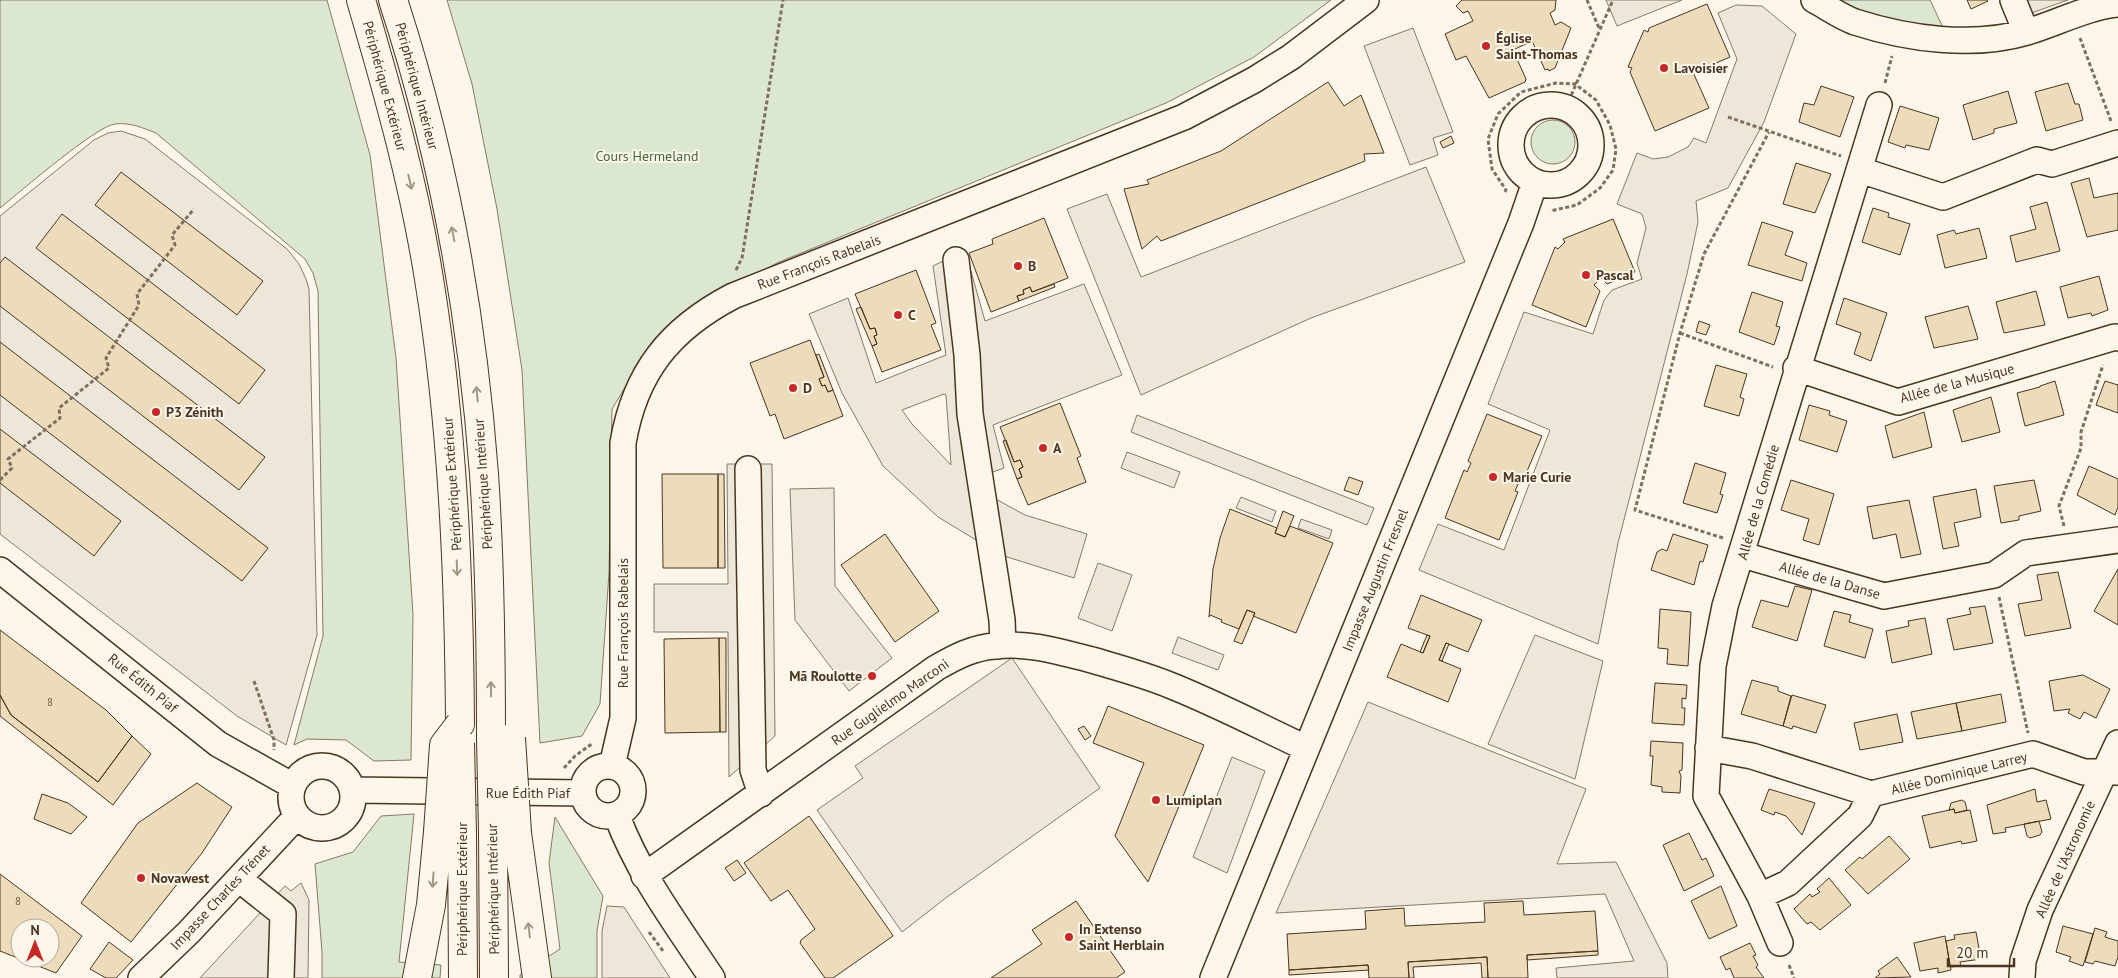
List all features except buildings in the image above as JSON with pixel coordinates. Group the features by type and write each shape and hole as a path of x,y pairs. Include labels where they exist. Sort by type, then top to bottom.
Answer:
{"highway":[{"name":"Périphérique Extérieur","path":"361,0 388,92 408,173 429,278 439,345 455,515 460,724 444,745 462,978"},
{"name":"Périphérique Intérieur","path":"393,0 410,52 431,135 459,268 478,408 501,738 505,833 494,978"},
{"path":"417,978 431,905 450,832"},
{"path":"505,833 537,978"}],"street":[{"name":"Rue François Rabelais","path":"612,766 623,718 623,443 627,423 642,380 654,360 678,332 707,310 733,296 1184,117 1254,80 1291,57 1366,0"},
{"path":"1814,0 1853,21 1919,36 1987,40 2026,32 2093,9 2118,4"},
{"path":"2013,0 2026,32"},
{"path":"1549,104 1566,107 1581,118 1589,132 1591,148 1588,161 1581,171 1570,180 1551,185 1535,182 1524,174 1513,160 1510,146 1514,128 1521,117 1534,108 1549,104"},
{"name":"Allée de la Comédie","path":"1780,943 1760,896 1706,796 1713,666 1725,606 1879,105"},
{"path":"1861,167 1943,197 2036,160 2052,164 2115,135"},
{"name":"Impasse Augustin Fresnel","path":"1213,978 1521,223 1535,182"},
{"path":"956,260 967,355 970,414 1002,620 1003,645"},
{"name":"Allée de la Musique","path":"1796,372 1898,402 2115,338"},
{"path":"748,469 753,770 761,794"},
{"name":"Allée de la Danse","path":"1744,549 1884,596 1994,575 2026,553 2118,540"},
{"name":"Rue Édith Piaf","path":"0,570 218,744 293,786"},
{"name":"Rue Guglielmo Marconi","path":"644,876 936,668 958,656 980,648 1003,645 1048,648 1145,676 1210,702 1306,748"},
{"name":"Allée de l'Astronomie","path":"2022,978 2023,960 2040,910 2111,771 2118,743"},
{"name":"Allée Dominique Larrey","path":"1708,748 1752,756 1871,794 2033,754 2084,772 2111,771"},
{"path":"324,766 342,773 353,790 350,811 344,819 335,825 325,828 314,827 305,823 297,816 291,796 293,786 305,771 324,766"},
{"path":"612,766 627,774 634,789 630,805 617,816 602,816 595,813 585,801 583,786 591,773 597,768 612,766"},
{"name":"Rue Édith Piaf","path":"353,790 583,793"},
{"name":"Allée Dominique Larrey","path":"1760,896 1788,883 1860,816 1871,794"},
{"name":"Impasse Charles Trénet","path":"141,978 190,932 297,816"},
{"path":"617,816 633,857 644,876 712,978"},
{"path":"238,879 282,914 281,978"}],"path":[{"path":"742,258 783,0"},
{"path":"1587,0 1599,28"},
{"path":"1566,107 1599,28 1613,0"},
{"path":"2080,38 2115,135"},
{"path":"1879,105 1892,56"},
{"path":"1503,197 1506,190 1492,169 1488,139 1498,114 1521,92 1556,83 1575,84 1596,100 1610,125 1616,149 1613,170 1600,188 1577,205 1550,211"},
{"path":"1728,117 1861,167"},
{"path":"1744,549 1635,510 1680,333 1704,254 1769,132"},
{"path":"0,480 12,468 8,459 60,418 59,408 109,368 106,358 140,305 137,294 176,245 172,235 194,209"},
{"path":"1680,333 1796,372"},
{"path":"2068,547 2059,506 2081,448 2081,432 2115,338"},
{"path":"1994,575 2033,754"},
{"path":"254,681 274,740 274,753"},
{"path":"559,772 575,756 596,741"}],"green space":[{"path":"0,0 327,0 370,155 396,358 413,614 411,760 374,761 346,740 307,739 294,745 323,636 318,291 313,273 305,259 156,133 141,127 115,124 105,128 76,147 0,208"},
{"name":"Cours Hermeland","path":"447,0 1331,0 1254,57 1166,103 777,263 691,309 653,341 612,409 609,573 600,704 582,736 540,743 522,370 497,209 472,84"},
{"path":"1838,0 1930,0 1945,32 1874,17"},
{"path":"1557,120 1569,126 1574,133 1574,151 1569,158 1562,163 1549,164 1541,161 1534,154 1531,138 1534,130 1541,123"},
{"path":"414,814 399,962 441,965 440,978 322,978 322,952 315,864 353,852 381,816"},
{"path":"555,817 603,896 597,931 597,978 520,978 520,975 560,949 549,863"}],"shaded area":[{"path":"1606,0 1682,0 1617,26"},
{"path":"2013,0 2068,0 2020,17"},
{"path":"1736,5 1762,6 1796,34 1764,122 1728,188 1696,201 1698,222 1687,274 1618,543 1598,644 1419,570 1438,524 1504,550 1550,430 1488,404 1524,312 1593,334 1604,300 1612,290 1642,279 1637,263 1646,228 1642,214 1617,204 1637,153 1653,159 1668,157 1688,147 1694,138 1706,143 1737,59 1718,13"},
{"path":"1413,28 1453,132 1433,138 1438,155 1410,165 1364,46"},
{"name":"P3 Zénith","path":"121,131 145,139 287,249 299,264 309,289 317,635 286,745 237,716 0,534 0,216 94,140 108,133"},
{"path":"1426,167 1465,262 1311,318 1141,395 1067,209 1107,194 1141,277"},
{"path":"965,250 985,321 1084,284 1122,375 993,425 1004,468 970,480 992,497 1025,515 1087,534 1074,578 1001,555 938,517 883,466 842,393 809,314 848,298 876,383 946,355 933,266","holes":["944,394 946,395 951,465 912,424 902,410"]},
{"path":"1137,415 1374,508 1367,525 1131,432"},
{"path":"1127,452 1180,472 1174,488 1121,468"},
{"path":"727,464 772,464 775,736 729,777 728,632 654,632 654,584 728,584"},
{"path":"834,488 835,586 892,658 849,691 795,620 790,489"},
{"path":"1241,497 1276,511 1272,522 1236,508"},
{"path":"1301,519 1332,530 1329,539 1298,528"},
{"path":"1098,563 1132,575 1112,631 1078,618"},
{"path":"1535,635 1603,661 1575,779 1488,744"},
{"path":"1178,637 1224,655 1218,670 1172,653"},
{"path":"1012,658 1100,788 947,897 902,932 817,810 863,778 855,766"},
{"path":"1368,702 1586,789 1557,864 1616,862 1667,963 1668,978 1557,978 1556,968 1634,961 1605,894 1276,913"},
{"path":"1232,757 1265,771 1227,873 1193,857"},
{"path":"301,883 309,900 308,978 200,978 285,886 291,891"},
{"path":"607,906 624,907 670,978 602,978 602,931"}],"place":[{"name":"Église Saint-Thomas","path":"1486,46"},
{"name":"Lavoisier","path":"1664,68"},
{"name":"B","path":"1018,266"},
{"name":"Pascal","path":"1586,275"},
{"name":"C","path":"898,315"},
{"name":"D","path":"793,388"},
{"name":"P3 Zénith","path":"156,412"},
{"name":"A","path":"1043,448"},
{"name":"Marie Curie","path":"1493,477"},
{"name":"Mã Roulotte","path":"872,676"},
{"name":"Lumiplan","path":"1156,800"},
{"name":"Novawest","path":"141,878"},
{"name":"In Extenso Saint Herblain","path":"1069,937"}]}
